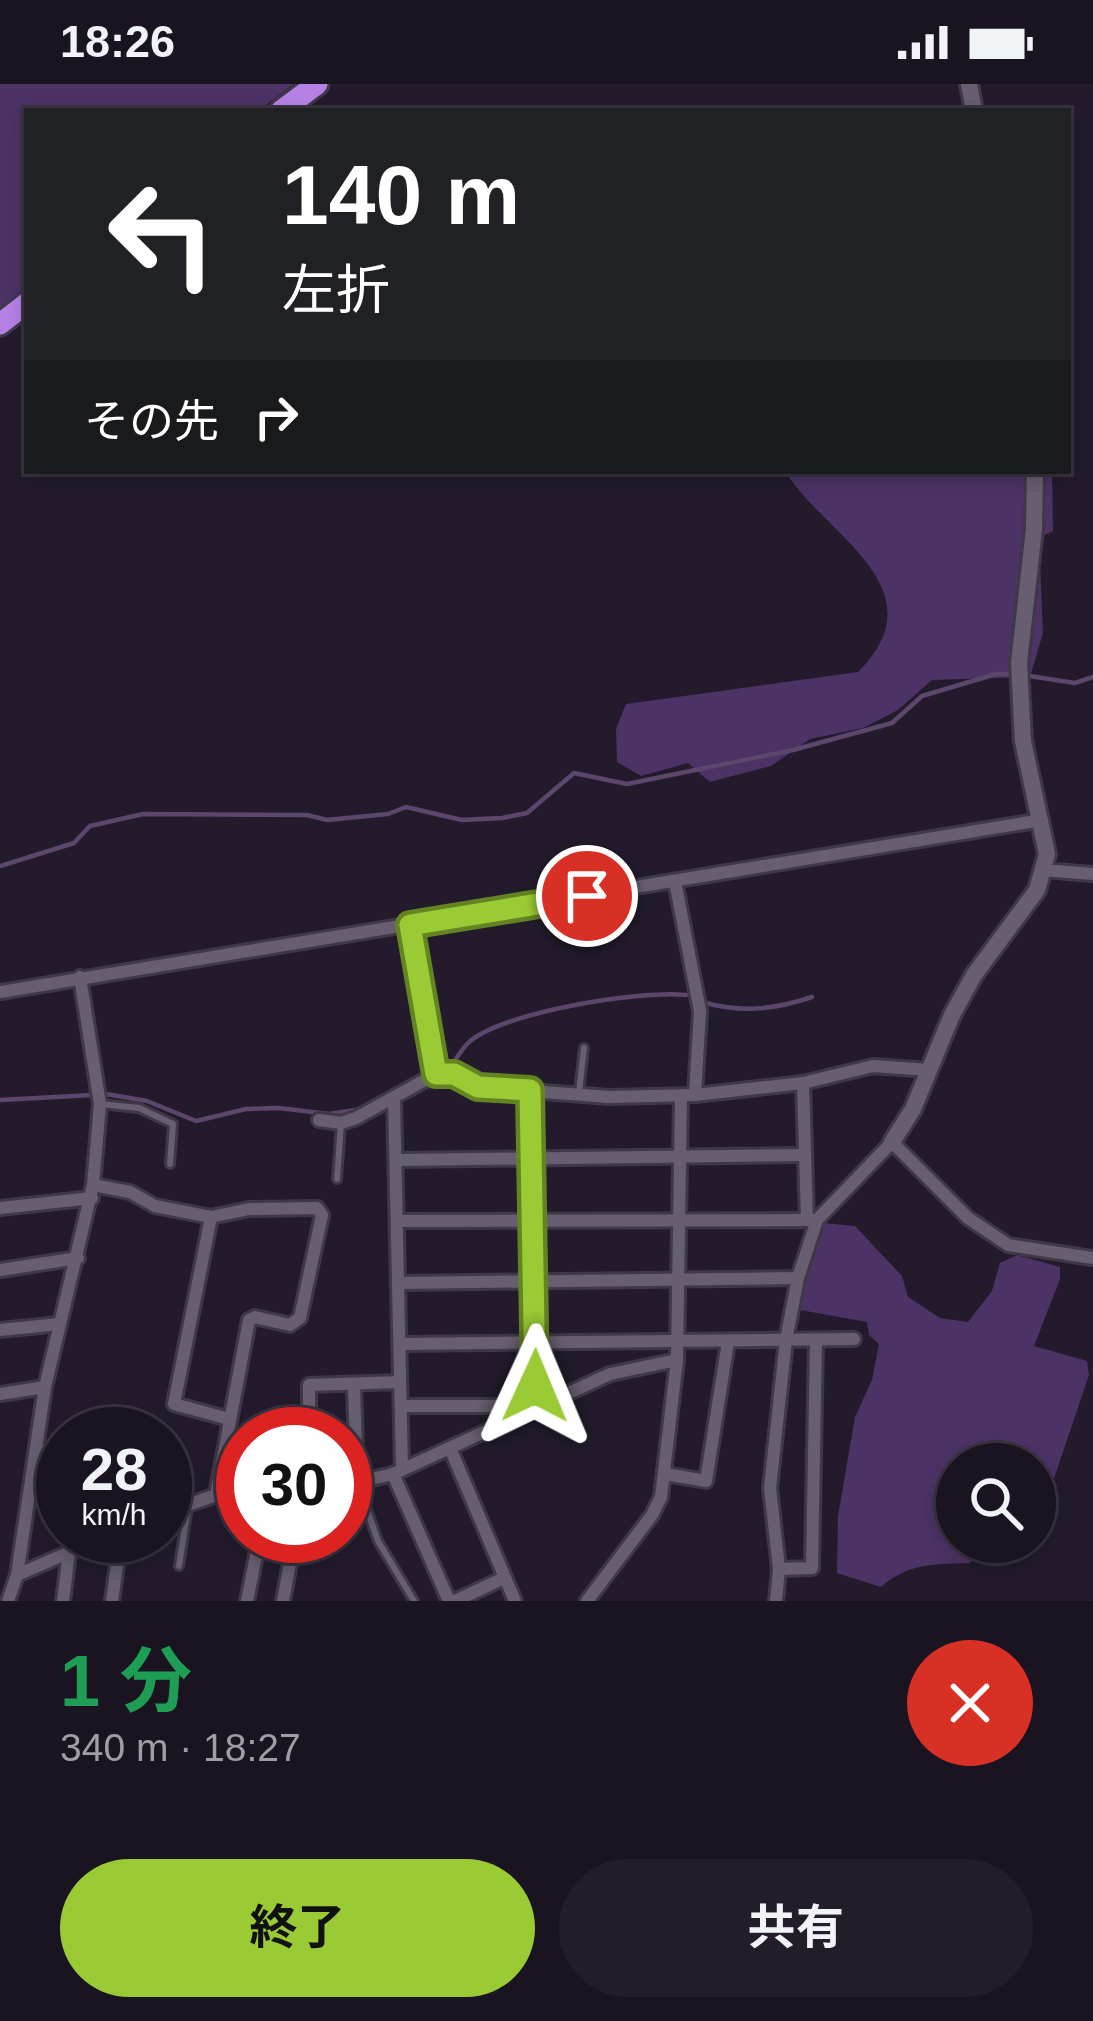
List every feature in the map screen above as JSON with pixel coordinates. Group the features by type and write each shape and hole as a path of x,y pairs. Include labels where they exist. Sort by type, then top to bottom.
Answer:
{"highway":[{"path":"285,108 317,84"}],"street":[{"path":"398,1221 812,1220 892,1142 913,1109 974,975 1025,909 1047,854 1023,742 1018,663 1034,530 1035,474"},
{"path":"0,992 1042,820"},
{"path":"1043,871 1093,874"},
{"path":"587,1601 652,1515 665,1474 677,1360 680,1156 700,1011 675,881"},
{"path":"410,925 436,1074"},
{"path":"43,1407 93,1191 100,1104 80,977"},
{"path":"319,1120 341,1123 436,1074 454,1074 478,1087 578,1095 688,1096 802,1083 874,1066 929,1070"},
{"path":"776,1601 779,1569 770,1488 785,1340 812,1220 802,1083"},
{"path":"530,1090 536,1408"},
{"path":"394,1097 400,1283 398,1472 452,1601 504,1578"},
{"path":"892,1142 968,1218 1008,1246 1093,1258"},
{"path":"398,1160 805,1155"},
{"path":"0,1208 93,1191 130,1192 155,1206 211,1217 250,1209 317,1208 322,1215 300,1318 290,1325 256,1317 249,1320 231,1407"},
{"path":"211,1217 174,1404 216,1415"},
{"path":"0,1270 78,1258"},
{"path":"400,1283 797,1278"},
{"path":"0,1330 59,1324"},
{"path":"400,1344 854,1339"},
{"path":"779,1569 812,1568 816,1340"},
{"path":"665,1474 706,1481 728,1342"},
{"path":"372,1479 398,1472 610,1374 677,1360"},
{"path":"309,1407 309,1384 400,1382"},
{"path":"353,1407 354,1385"},
{"path":"0,1394 45,1387"},
{"path":"401,1406 536,1408"},
{"path":"450,1448 515,1601"},
{"path":"8,1601 17,1575 36,1462"},
{"path":"192,1503 216,1495"},
{"path":"17,1575 44,1563"},
{"path":"63,1601 68,1563"},
{"path":"112,1601 117,1563"},
{"path":"247,1601 255,1563"},
{"path":"283,1601 290,1563"}],"lane":[{"path":"578,1095 584,1048"},
{"path":"100,1104 139,1108 173,1124 170,1164"},
{"path":"337,1179 341,1123"},
{"path":"372,1528 414,1601"}],"shaded area":[{"path":"0,84 294,84 262,108 24,108 24,293 0,313"},
{"path":"787,474 1052,474 1053,531 1039,538 1043,633 1030,677 932,680 898,710 863,728 810,739 771,766 710,782 688,763 641,776 617,762 616,729 626,704 858,672 881,642 888,614 882,588 868,564"},
{"path":"823,1223 855,1226 902,1276 908,1297 940,1318 968,1322 992,1291 1000,1263 1017,1255 1060,1267 1060,1279 1034,1346 1087,1361 1089,1375 1056,1472 1056,1443 936,1443 936,1563 970,1563 912,1569 881,1587 837,1573 838,1516 855,1417 872,1380 879,1344 869,1335 867,1322 800,1310 805,1273"}],"waterway":[{"path":"0,866 74,843 90,826 143,814 307,815 327,820 388,814 406,807 462,820 502,818 527,813 574,773 627,784 793,750 892,723 922,696 996,674 1013,674"},
{"path":"1023,675 1075,683 1093,677"},
{"path":"446,1067 468,1043 510,1022 606,1000 686,995"},
{"path":"702,1002 757,1008 812,997"},
{"path":"382,1097 429,1071"},
{"path":"106,1094 147,1101 196,1121 246,1109 329,1114 362,1109"},
{"path":"0,1100 92,1095"}],"route":[{"path":"535,1386 530,1090 478,1087 454,1074 436,1074 410,925 587,896"}]}
